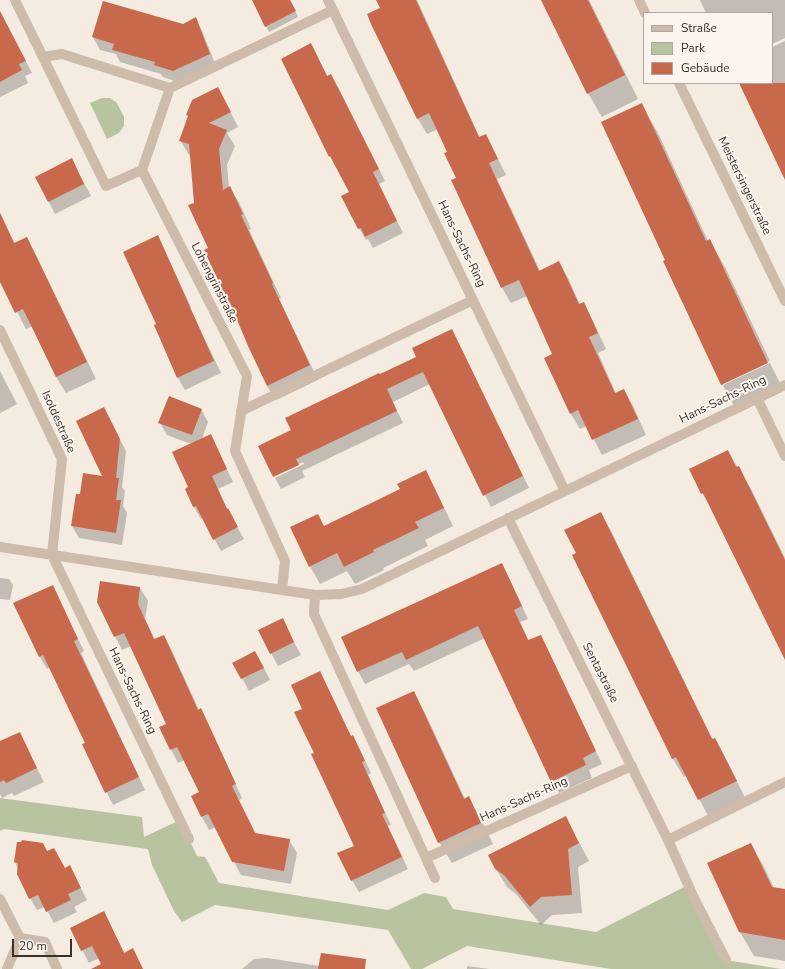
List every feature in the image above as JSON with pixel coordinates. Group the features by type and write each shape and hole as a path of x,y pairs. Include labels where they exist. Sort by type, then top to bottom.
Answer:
{"street":[{"path":"15,0 106,186 142,170 170,88"},
{"name":"Hans-Sachs-Ring","path":"328,0 565,491"},
{"path":"639,0 645,12"},
{"path":"43,57 62,54 170,88 333,10"},
{"name":"Meistersingerstraße","path":"679,84 785,301"},
{"name":"Lohengrinstraße","path":"142,170 247,376 235,451 285,561 282,590"},
{"path":"241,411 473,300"},
{"name":"Isoldestraße","path":"0,330 62,459 52,555"},
{"name":"Hans-Sachs-Ring","path":"0,547 315,595 341,594 362,589 785,385"},
{"path":"757,398 785,456"},
{"name":"Sentastraße","path":"508,518 632,766 694,898 726,960"},
{"name":"Hans-Sachs-Ring","path":"52,555 189,838"},
{"path":"315,595 314,614 435,878"},
{"name":"Hans-Sachs-Ring","path":"426,858 632,766"},
{"path":"668,840 785,782"},
{"path":"0,899 20,938 7,969"},
{"path":"20,938 45,942 57,969"}],"green space":[{"path":"102,98 110,98 117,103 124,117 124,126 119,133 107,139 90,103"},
{"path":"0,798 142,817 144,837 180,820 197,856 205,857 219,883 388,910 424,893 446,897 453,909 596,932 688,885 726,960 781,969 611,969 467,946 422,969 411,969 388,930 215,905 182,922 174,911 152,865 148,849 4,829 0,831"}],"building":[{"path":"252,0 290,0 296,11 265,27"},
{"path":"376,0 416,0 479,137 486,134 498,159 489,163 539,271 559,261 579,304 584,302 598,333 589,337 615,393 624,389 638,419 592,440 578,410 570,414 544,358 552,354 519,280 501,288 451,180 456,178 444,153 447,152 429,113 417,119 371,24 367,14 380,8"},
{"path":"541,0 588,0 625,75 587,94"},
{"path":"103,1 183,24 196,17 210,54 173,71 154,65 155,62 112,50 114,44 92,37"},
{"path":"0,11 26,61 19,64 22,70 0,82"},
{"path":"311,43 327,76 331,74 379,169 373,172 397,221 365,237 361,228 358,229 341,196 349,192 330,156 329,157 281,59"},
{"path":"785,83 785,180 739,84"},
{"path":"218,87 231,112 209,123 227,130 219,149 223,190 230,186 243,214 241,215 310,365 267,386 230,303 229,304 204,250 208,248 188,205 194,203 189,144 179,141 192,100"},
{"path":"642,103 706,241 710,239 768,363 721,385 663,261 665,260 601,122"},
{"path":"72,158 84,184 48,202 35,177"},
{"path":"0,213 14,243 27,237 87,362 56,377 23,309 15,313 0,282"},
{"path":"158,235 214,361 177,378 154,325 156,324 123,252"},
{"path":"452,329 523,476 483,496 423,372 387,389 397,411 296,459 299,465 273,477 258,446 291,430 285,418 416,357 412,348"},
{"path":"169,396 202,409 192,435 158,423"},
{"path":"104,407 120,439 116,478 119,478 116,500 121,500 116,533 71,526 76,494 80,494 83,473 102,476 76,421"},
{"path":"211,434 227,469 212,476 227,509 228,508 238,527 213,540 196,506 193,507 185,489 188,487 172,452"},
{"path":"728,450 736,467 739,466 785,560 785,660 703,493 701,494 689,469"},
{"path":"426,470 444,508 415,522 419,528 373,550 374,552 344,567 337,553 309,567 290,527 318,514 324,526 400,489 397,484"},
{"path":"601,512 712,739 715,738 737,781 698,800 676,757 672,759 572,555 576,553 564,530"},
{"path":"502,563 522,606 514,610 528,640 541,635 596,751 583,758 586,765 551,782 478,626 406,660 402,652 357,672 341,637"},
{"path":"100,581 140,587 138,604 154,639 164,635 198,710 201,708 236,784 232,786 255,833 290,839 284,871 232,862 208,814 201,817 191,796 199,792 177,747 170,750 159,727 166,724 124,633 114,637 97,602"},
{"path":"53,585 78,639 74,641 139,777 105,793 82,744 85,743 43,655 39,657 13,603"},
{"path":"283,618 294,642 270,654 258,630"},
{"path":"255,651 264,668 241,679 232,663"},
{"path":"320,671 351,736 353,735 365,761 362,762 385,813 382,814 402,857 351,881 337,853 354,846 311,754 314,753 294,712 302,709 291,685"},
{"path":"414,691 464,799 469,796 481,823 438,843 376,708"},
{"path":"20,732 37,768 6,783 4,780 0,782 0,741"},
{"path":"566,816 579,843 568,849 572,895 541,897 530,907 504,875 495,869 488,855"},
{"path":"22,840 43,843 47,851 54,848 65,868 70,865 81,888 68,894 71,900 46,912 38,895 29,899 17,874 18,863 14,862 17,842 21,842"},
{"path":"751,843 772,887 785,889 785,940 739,932 707,863"},
{"path":"104,911 124,953 133,948 143,969 91,969 101,964 92,946 81,951 70,928"},
{"path":"321,953 366,959 365,969 318,969"}]}
